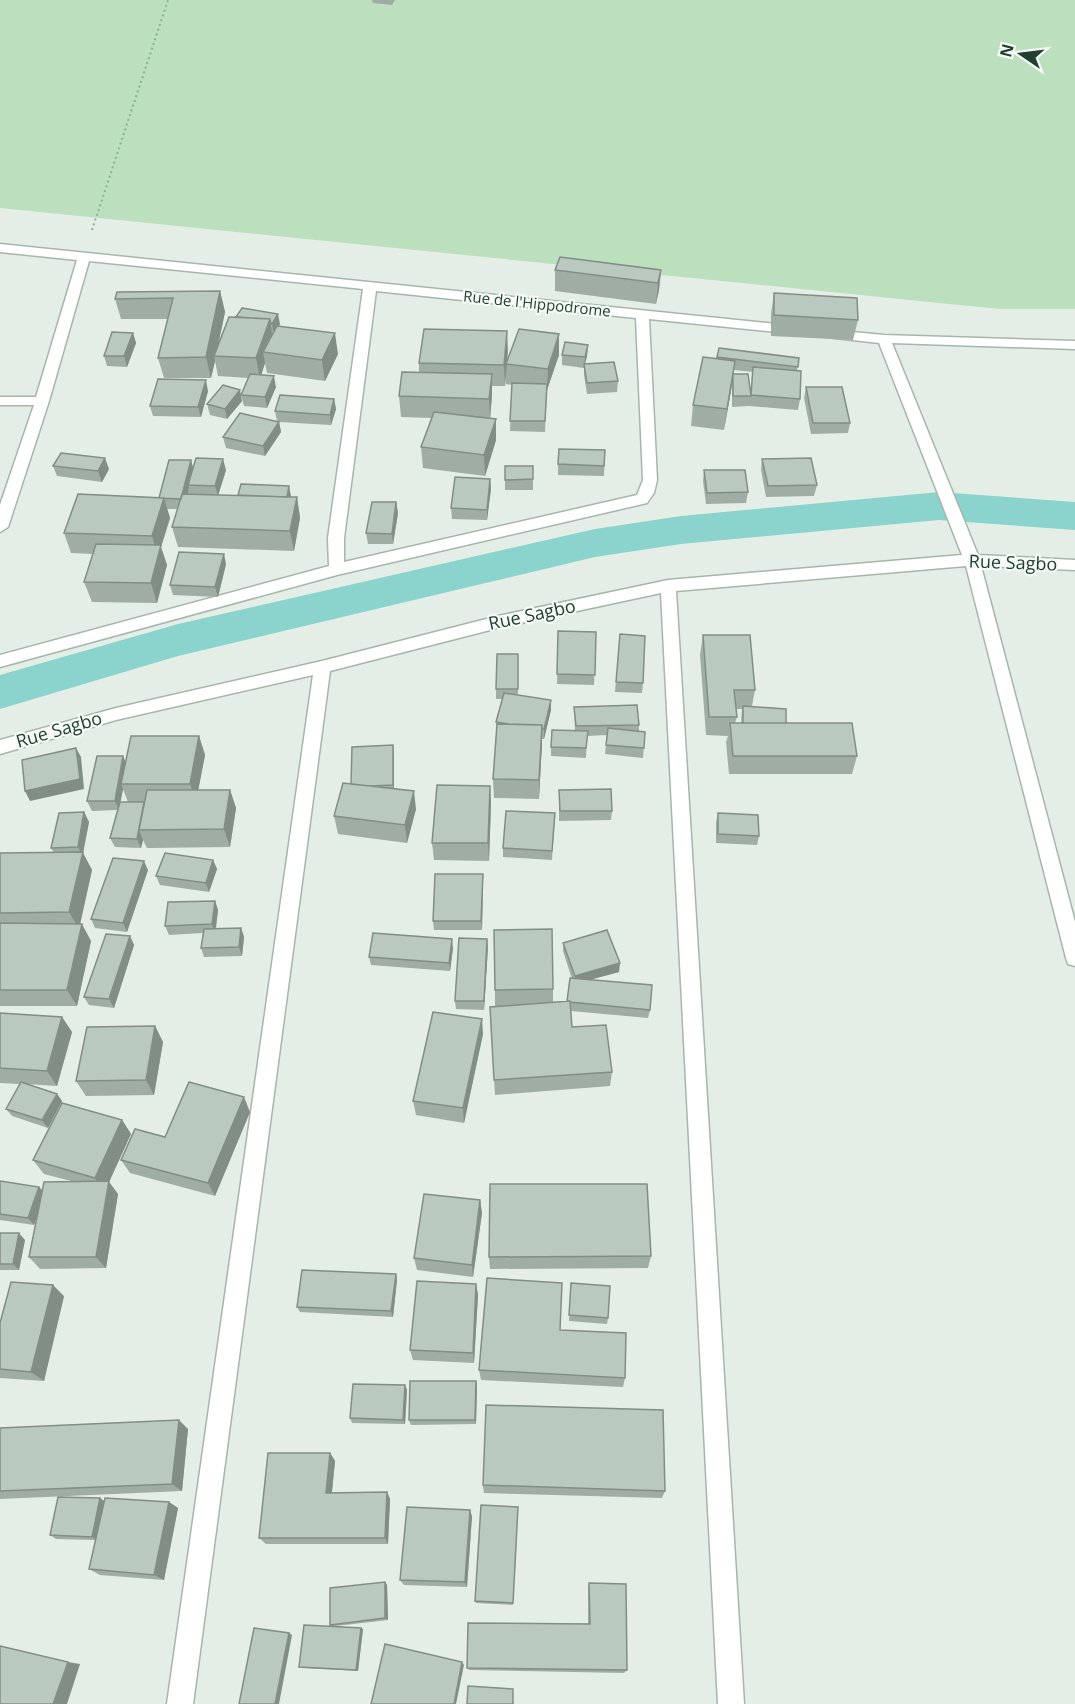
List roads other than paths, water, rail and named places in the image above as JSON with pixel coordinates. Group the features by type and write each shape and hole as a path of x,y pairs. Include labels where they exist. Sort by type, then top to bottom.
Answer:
{"street":[{"name":"Rue de l'Hippodrome","path":"0,248 884,339 1075,345"},
{"path":"0,527 42,401 84,256"},
{"path":"337,569 336,538 370,286"},
{"path":"0,661 337,569 642,499 647,493 650,480 642,314"},
{"path":"884,339 972,560 1075,958"},
{"path":"0,401 42,401"},
{"name":"Rue Sagbo","path":"0,747 116,714 322,667 498,622 668,586 972,560 1075,566"},
{"path":"668,586 731,1704"},
{"path":"180,1704 322,667"}],"waterway":[{"path":"0,692 178,640 595,543 681,530 939,506 1075,516"}]}
